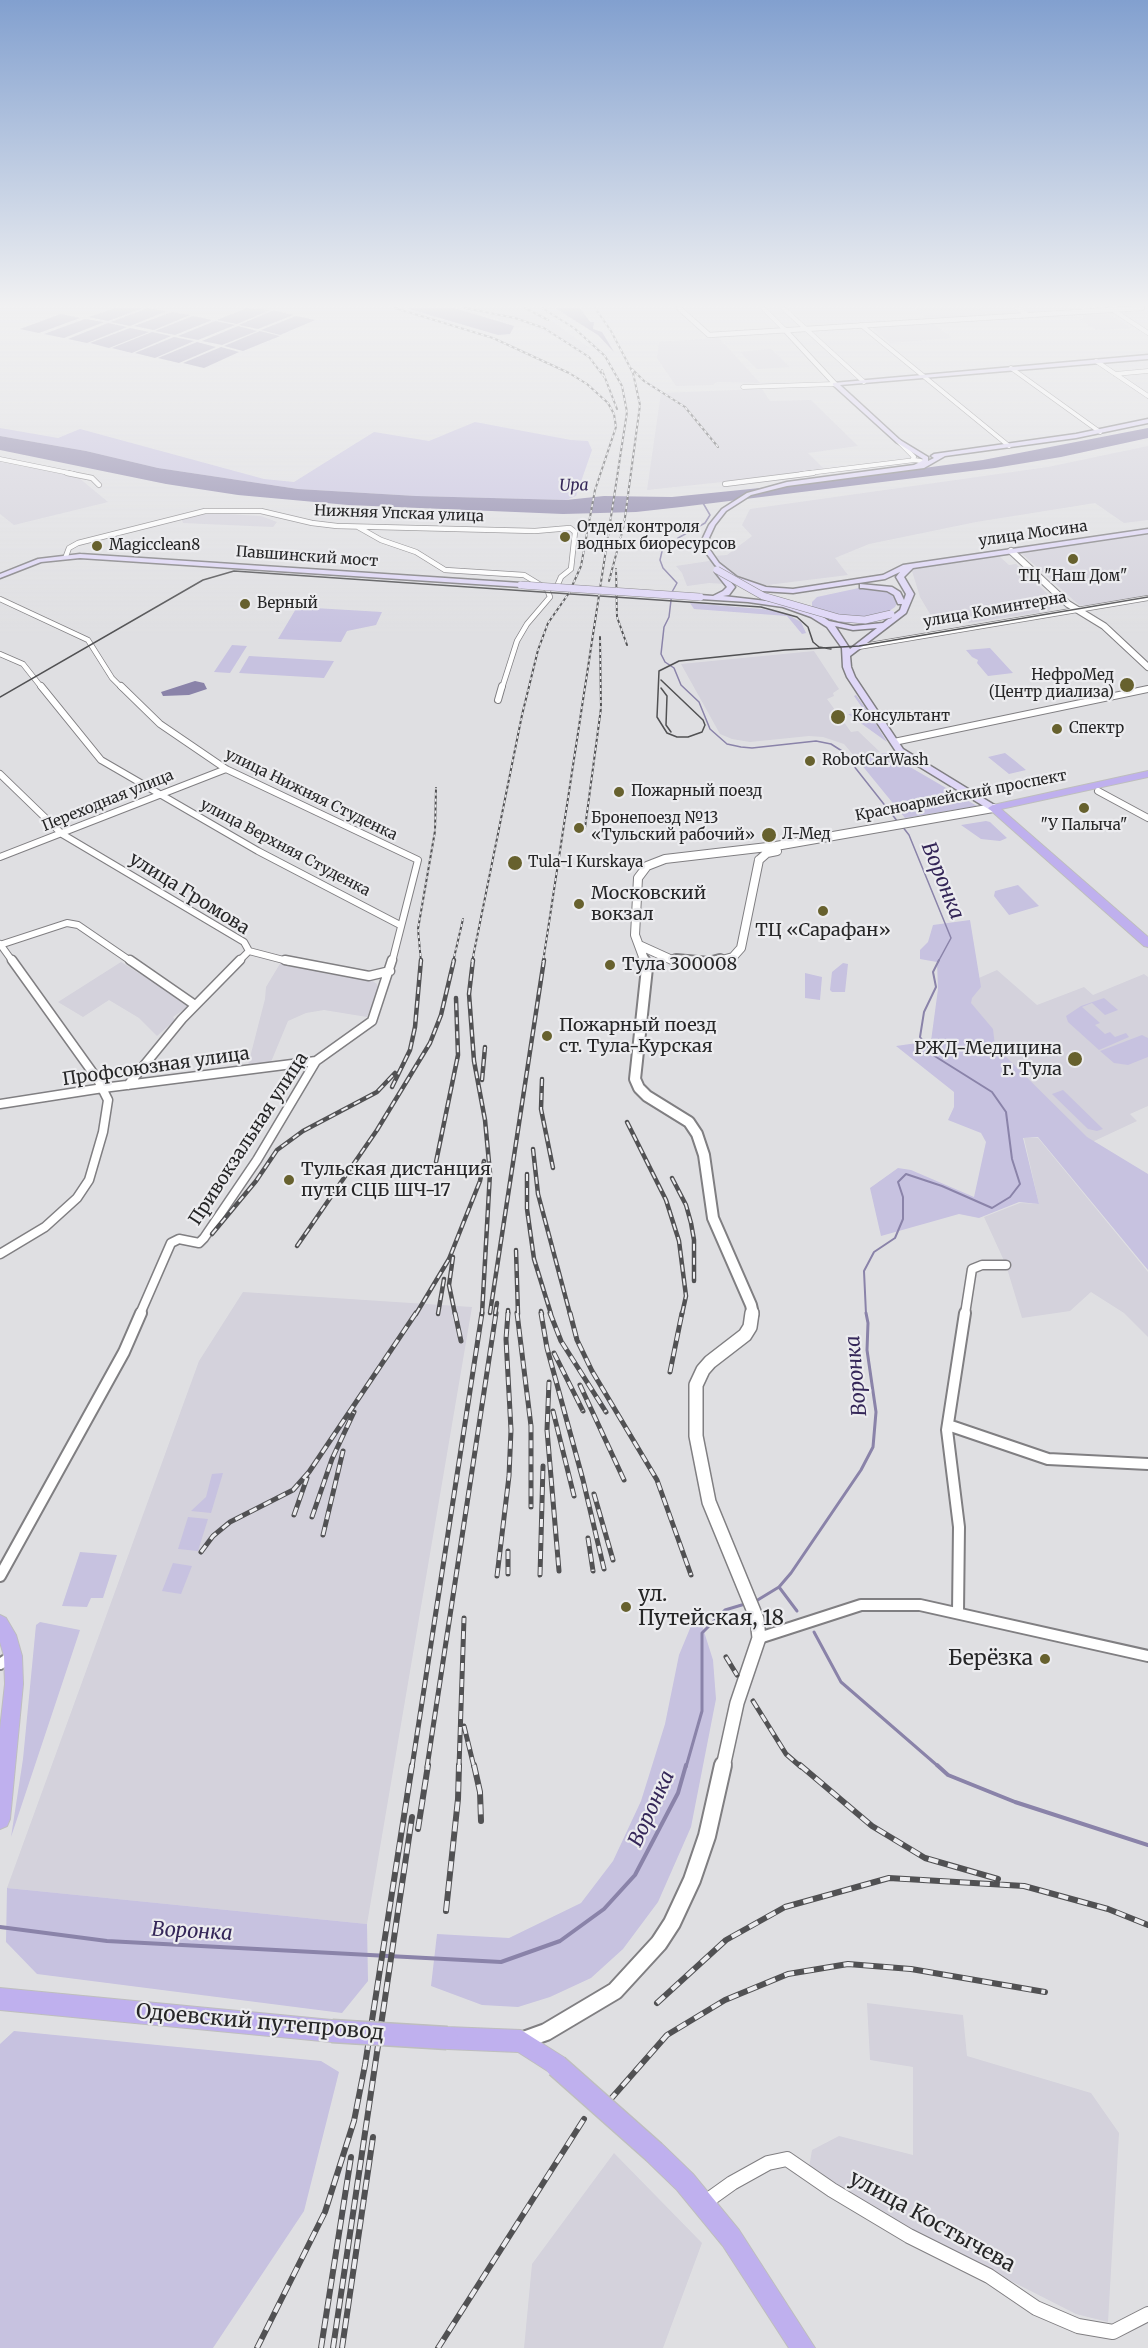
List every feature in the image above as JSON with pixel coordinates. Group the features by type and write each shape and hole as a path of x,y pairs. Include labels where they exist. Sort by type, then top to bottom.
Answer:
{"main road":[{"path":"716,596 727,592 731,586 704,555 700,542 703,531 717,512 730,501 753,490 808,479 925,462 926,458 898,441 872,418"},
{"path":"918,452 942,456 1100,432 1148,421"},
{"path":"864,580 815,589 778,591 735,578 717,564 705,544 710,528 724,510 733,503 764,489 808,479 922,466 942,456"},
{"name":"улица Мосина","path":"864,580 891,575 903,567 1148,531"},
{"name":"Павшинский мост","path":"1,574 30,563 66,556 91,556 748,600"},
{"path":"846,652 858,647 903,611 908,601 907,589 900,578 903,572 921,564"},
{"path":"717,570 763,596 839,618 865,620 891,614 901,602 907,589"},
{"path":"874,578 895,581 907,589"},
{"path":"814,615 808,606 811,598 864,580"},
{"path":"748,600 878,586 894,592 901,602"},
{"path":"748,600 784,605 825,621 853,628 887,624"},
{"path":"825,621 836,632 846,652 851,676 903,754 995,810 1148,943"},
{"name":"Красноармейский проспект","path":"995,810 1148,774"},
{"name":"Красноармейский проспект","path":"995,810 1148,780"},
{"path":"0,1624 7,1635 6,1660 14,1684 0,1819"},
{"name":"Одоевский путепровод","path":"0,1999 332,2031 521,2041"},
{"path":"521,2041 557,2066 654,2152 704,2203 748,2263 803,2348"}],"street":[{"path":"974,418 1009,446"},
{"path":"1080,418 1100,432"},
{"path":"898,441 912,456 912,460"},
{"path":"0,459 92,478 99,485"},
{"path":"725,484 912,460 925,462"},
{"name":"Нижняя Упская улица","path":"66,556 69,548 78,543 200,512 261,511 312,523 358,527 548,531 570,528 575,532 571,569 561,577 558,584"},
{"path":"358,527 381,540 416,552 445,570 524,575 547,589 550,597 527,624 517,641 498,700"},
{"path":"1011,551 1077,610 1104,626"},
{"path":"700,597 716,596"},
{"name":"улица Коминтерна","path":"858,647 1148,598"},
{"name":"улица Нижняя Cтуденкa","path":"0,599 88,640 112,678 160,724 226,769 418,860"},
{"path":"1092,607 1095,616 1104,626 1148,667"},
{"name":"улица Верхняя Cтуденка","path":"0,654 23,664 101,760 258,852 399,925"},
{"path":"894,742 1148,689"},
{"name":"Переходная улица","path":"0,857 226,769"},
{"name":"улица Громова","path":"0,774 62,834 244,942 249,951 299,964 369,976 390,971"},
{"path":"1098,791 1148,818"},
{"name":"Красноармейский проспект","path":"744,849 869,832 995,810"},
{"name":"Красноармейский проспект","path":"759,860 767,853 869,832"},
{"path":"521,2041 546,2032 591,2007 615,1990 659,1943 672,1923 692,1880 707,1836 737,1703 759,1638 757,1619 709,1502 696,1436 696,1385 703,1370 745,1335 750,1328 753,1317 751,1305 713,1218 704,1155 697,1134 689,1122 647,1096 639,1088 635,1079 647,968 635,935 638,878 642,870 655,862 744,849 759,860 751,891 747,925 738,952 727,960 709,963 663,958 639,945"},
{"name":"Привокзальная улица","path":"0,1576 124,1352 171,1243 179,1239 199,1243 204,1238 257,1160 316,1061 372,1021 390,971 399,925 418,860"},
{"path":"0,1254 45,1227 77,1198 89,1180 103,1132 108,1100 103,1088 0,944 56,925 67,923 78,925 195,1005"},
{"path":"128,1085 195,1005 249,951"},
{"path":"647,968 663,958"},
{"name":"Профсоюзная улица","path":"0,1104 103,1088 316,1061"},
{"path":"958,1612 959,1527 948,1425 972,1269 981,1265 1006,1265"},
{"path":"948,1425 1048,1459 1148,1464"},
{"path":"759,1638 861,1605 920,1605 1148,1656"},
{"name":"улица Костычева","path":"704,2203 762,2166 787,2159 832,2190 909,2236 989,2276 1036,2308 1072,2324 1113,2332 1148,2314"}],"shaded area":[{"path":"657,418 829,418 858,446 808,453 826,471 647,490"},
{"path":"475,422 571,440 588,441 592,450 576,496 566,500 416,496 298,489 158,468 86,451 0,436 0,428 58,438 80,429 264,479 294,482 374,432 429,441"},
{"path":"1148,428 1148,438 1061,457 995,468 636,512 563,514 348,505 238,495 166,484 0,450 0,436 86,451 158,468 298,489 416,496 566,500 604,496 672,497 828,481 983,460"},
{"path":"1148,446 1148,520 1124,523 1095,503 976,522 869,544 835,558 848,575 759,586 709,583 687,586 682,573 676,566 709,561 713,556 727,555 752,536 742,525 750,509 1048,467"},
{"path":"0,462 78,477 108,502 14,525 0,514"},
{"path":"209,513 261,516 277,522 273,527 183,523 181,518"},
{"path":"1148,532 1148,596 1089,606 1079,605 1020,552"},
{"path":"999,556 1009,565 1016,564 1055,601 1049,611 969,623 961,614 937,617 930,614 920,597 912,571 914,569"},
{"path":"868,586 881,588 895,595 898,601 895,607 883,615 852,618 812,609 812,602 817,597"},
{"path":"690,603 785,613 801,622 806,633 802,634 787,616 694,609"},
{"path":"297,607 382,612 376,625 347,631 341,642 278,639"},
{"path":"232,645 247,646 230,673 214,672"},
{"path":"990,648 1013,673 988,676 977,663 978,660 966,650"},
{"path":"814,651 839,689 833,693 834,696 827,699 851,732 858,731 880,752 855,757 844,744 823,737 809,736 750,742 720,734 681,664"},
{"path":"249,656 334,661 324,678 239,673"},
{"path":"195,681 204,683 207,689 189,695 163,696 161,692"},
{"path":"856,695 887,742 848,714 866,713 854,696"},
{"path":"886,753 977,806 905,818 856,758"},
{"path":"1005,753 1026,770 1009,774 988,757"},
{"path":"986,821 1007,838 1000,841 981,839 961,825"},
{"path":"1018,885 1039,906 1009,915 994,896 995,891"},
{"path":"970,920 981,987 972,998 971,1003 993,1029 995,1046 1087,1137 1148,1174 1148,1270 1038,1137 1023,1138 1039,1204 1019,1202 979,1218 959,1214 881,1236 870,1188 898,1168 911,1170 974,1197 986,1142 981,1133 948,1120 954,1107 954,1092 896,1046 931,1041 938,989 937,962 920,959 920,950 928,942 933,925"},
{"path":"121,962 190,1005 173,1017 175,1020 157,1036 139,1018 109,1000 83,1017 58,1002"},
{"path":"281,962 327,974 371,980 377,984 378,991 367,1017 324,1010 306,1013 288,1021 271,1062 248,1065 266,987"},
{"path":"843,963 848,964 845,992 832,992 830,990 832,972"},
{"name":"РЖД-Медицина г. Тула","path":"997,970 1037,1005 1084,987 1093,995 1144,974 1148,977 1148,1106 1130,1114 1137,1121 1090,1143 954,1011 963,985"},
{"path":"805,973 822,977 820,1000 805,998"},
{"path":"1104,998 1118,1010 1105,1015 1092,1003 1082,1007 1100,1023 1095,1025 1105,1034 1110,1032 1115,1037 1126,1033 1129,1037 1099,1050 1068,1022 1066,1016 1081,1006"},
{"path":"1142,1035 1148,1038 1148,1057 1128,1065 1114,1063 1100,1051"},
{"path":"1063,1090 1103,1129 1097,1131 1088,1129 1052,1094"},
{"path":"1024,1138 1038,1138 1148,1272 1148,1337 1124,1313 1091,1292 1070,1311 1022,1318 1006,1265 984,1217 1020,1203 1039,1204"},
{"path":"243,1292 472,1307 367,1924 7,1888 199,1361"},
{"path":"223,1473 211,1513 191,1511 206,1497 212,1474"},
{"path":"188,1517 208,1519 198,1551 178,1549"},
{"path":"80,1552 117,1555 103,1598 91,1598 87,1607 62,1606"},
{"path":"173,1563 192,1566 181,1594 162,1591"},
{"path":"40,1622 80,1630 11,1837 23,1759 36,1625"},
{"path":"701,1622 713,1660 716,1699 691,1827 658,1902 623,1949 591,1978 550,1997 518,2007 482,2005 431,1986 437,1934 509,1938 581,1903 613,1861 641,1801 665,1724 679,1655 691,1626"},
{"path":"7,1888 367,1924 368,1981 342,2013 37,1974 6,1942"},
{"path":"867,2003 963,2015 967,2056 1091,2093 1119,2133 1108,2322 1076,2314 832,2190 809,2168 812,2150 839,2136 913,2155 913,2067 870,2060"},
{"path":"14,2031 321,2061 339,2072 304,2211 213,2348 0,2348 0,2044"},
{"path":"614,2153 702,2243 663,2348 524,2348 532,2264"}],"waterway":[{"name":"Воронка","path":"678,538 705,523 710,515 703,503"},
{"name":"Воронка","path":"670,542 663,547 660,560 663,568 677,583 672,592 669,617 664,627 661,654 665,662 674,668 681,685 699,702 710,729 727,744 741,747 752,748 816,741 831,744 842,751 898,822"},
{"name":"Воронка","path":"902,826 909,835 951,938 938,962"},
{"name":"Воронка","path":"866,1314 864,1271 874,1252 895,1238 903,1219 903,1197 898,1182 906,1174 942,1186 992,1208 1010,1197 1020,1184 1012,1159 1006,1112 992,1092 933,1055 920,1037 924,1012 936,987 933,972 938,962"},
{"name":"Воронка","path":"779,1587 861,1470 873,1447 876,1412 867,1350 866,1313"},
{"name":"Воронка","path":"756,1601 779,1587"},
{"path":"779,1587 797,1611"},
{"name":"Воронка","path":"686,1767 702,1711 702,1633 725,1610 745,1604"},
{"path":"814,1632 841,1682 939,1767"},
{"name":"Воронка","path":"0,1927 107,1941 501,1962 560,1941 604,1909 635,1875 678,1793 686,1765"},
{"path":"937,1765 948,1775 1015,1802 1148,1845"}],"tram line":[{"path":"0,697 203,580 234,571 761,607 797,617 808,627 813,642 824,648"},
{"path":"824,648 859,646 1148,597"},
{"path":"661,680 703,720 705,725 702,732 688,737 677,737 667,733 657,717 659,671 679,661 824,648"},
{"path":"824,648 831,649"},
{"path":"661,688 667,696 666,725 671,732"}],"railway":[{"path":"472,962 522,715 538,650 548,623 569,593 581,566 595,490 616,427 615,418"},
{"path":"543,962 626,418"},
{"path":"609,581 624,525 638,418"},
{"path":"694,418 718,447"},
{"path":"616,569 617,617 627,645"},
{"path":"585,828 601,708 600,637"},
{"path":"421,961 418,929 435,831 436,788"},
{"path":"453,962 463,919"},
{"path":"297,1246 377,1130 430,1043 441,1015 454,960"},
{"path":"473,960 469,994 474,1061 485,1120 490,1173 482,1314"},
{"path":"490,1313 544,960"},
{"path":"392,1087 410,1050 415,1027 421,961"},
{"path":"436,1162 458,1055 456,998"},
{"path":"482,1080 485,1047"},
{"path":"212,1234 256,1181 277,1150 303,1131 377,1092 395,1073"},
{"path":"542,1079 541,1109 553,1168"},
{"path":"627,1122 666,1200 679,1241 686,1296 682,1314"},
{"path":"533,1149 538,1194 570,1314"},
{"path":"416,1314 449,1259 480,1181 484,1161"},
{"path":"527,1174 527,1209 534,1259 551,1314"},
{"path":"672,1178 686,1205 691,1223 694,1240 694,1281"},
{"path":"516,1250 518,1314"},
{"path":"453,1257 449,1285 455,1314"},
{"path":"438,1314 444,1279"},
{"path":"495,1314 497,1303"},
{"path":"201,1552 213,1536 230,1522 293,1490 309,1472 416,1313"},
{"path":"455,1313 461,1341"},
{"path":"412,1767 482,1313"},
{"path":"427,1767 496,1313"},
{"path":"497,1576 509,1476 511,1430 506,1339 508,1313"},
{"path":"517,1313 531,1426 531,1507"},
{"path":"541,1313 547,1348 583,1480 604,1569"},
{"path":"550,1313 561,1341 606,1412"},
{"path":"570,1313 577,1340 592,1371 657,1480 691,1575"},
{"path":"670,1372 682,1313"},
{"path":"554,1353 583,1411"},
{"path":"549,1382 547,1430 559,1571"},
{"path":"580,1385 624,1480"},
{"path":"553,1411 574,1496"},
{"path":"312,1517 332,1459 354,1412"},
{"path":"323,1535 343,1451"},
{"path":"540,1575 543,1466"},
{"path":"294,1515 307,1478"},
{"path":"594,1494 613,1560"},
{"path":"588,1538 593,1571"},
{"path":"508,1551 508,1574"},
{"path":"459,1767 464,1618"},
{"path":"726,1657 737,1675"},
{"path":"753,1701 786,1754 801,1767"},
{"path":"464,1726 474,1767"},
{"path":"257,2348 325,2212 354,2121 365,2065 412,1765"},
{"path":"418,1829 428,1765"},
{"path":"446,1911 458,1799 459,1765"},
{"path":"474,1765 480,1792 481,1821"},
{"path":"800,1765 872,1826 925,1858 998,1879"},
{"path":"333,2348 412,1817"},
{"path":"657,2003 726,1940 785,1907 889,1878 1024,1886 1108,1909 1148,1925"},
{"path":"609,2101 667,2035 725,2000 788,1974 848,1964 911,1969 1045,1992"},
{"path":"438,2348 584,2119"},
{"path":"342,2348 373,2137"},
{"path":"321,2348 351,2157"}],"place":[{"name":"Отдел контроля водных биоресурсов","path":"565,537"},
{"name":"Magicclean8","path":"97,546"},
{"name":"ТЦ \"Наш Дом\"","path":"1073,559"},
{"name":"Верный","path":"245,604"},
{"name":"НефроМед (Центр диализа)","path":"1127,685"},
{"name":"Консультант","path":"838,717"},
{"name":"Спектр","path":"1057,729"},
{"name":"RobotCarWash","path":"810,761"},
{"name":"Пожарный поезд","path":"619,792"},
{"name":"\"У Палыча\"","path":"1084,808"},
{"name":"Бронепоезд №13 «Тульский рабочий»","path":"579,828"},
{"name":"Л-Мед","path":"769,835"},
{"name":"Tula-I Kurskaya","path":"515,863"},
{"name":"Московский вокзал","path":"579,904"},
{"name":"ТЦ «Сарафан»","path":"823,911"},
{"name":"Тула 300008","path":"610,965"},
{"name":"Пожарный поезд ст. Тула-Курская","path":"547,1036"},
{"name":"РЖД-Медицина г. Тула","path":"1075,1059"},
{"name":"Тульская дистанция пути СЦБ ШЧ-17","path":"289,1180"},
{"name":"ул. Путейская, 18","path":"626,1607"},
{"name":"Берёзка","path":"1045,1659"}],"water label":[{"name":"Upa","path":"574,486"}]}
